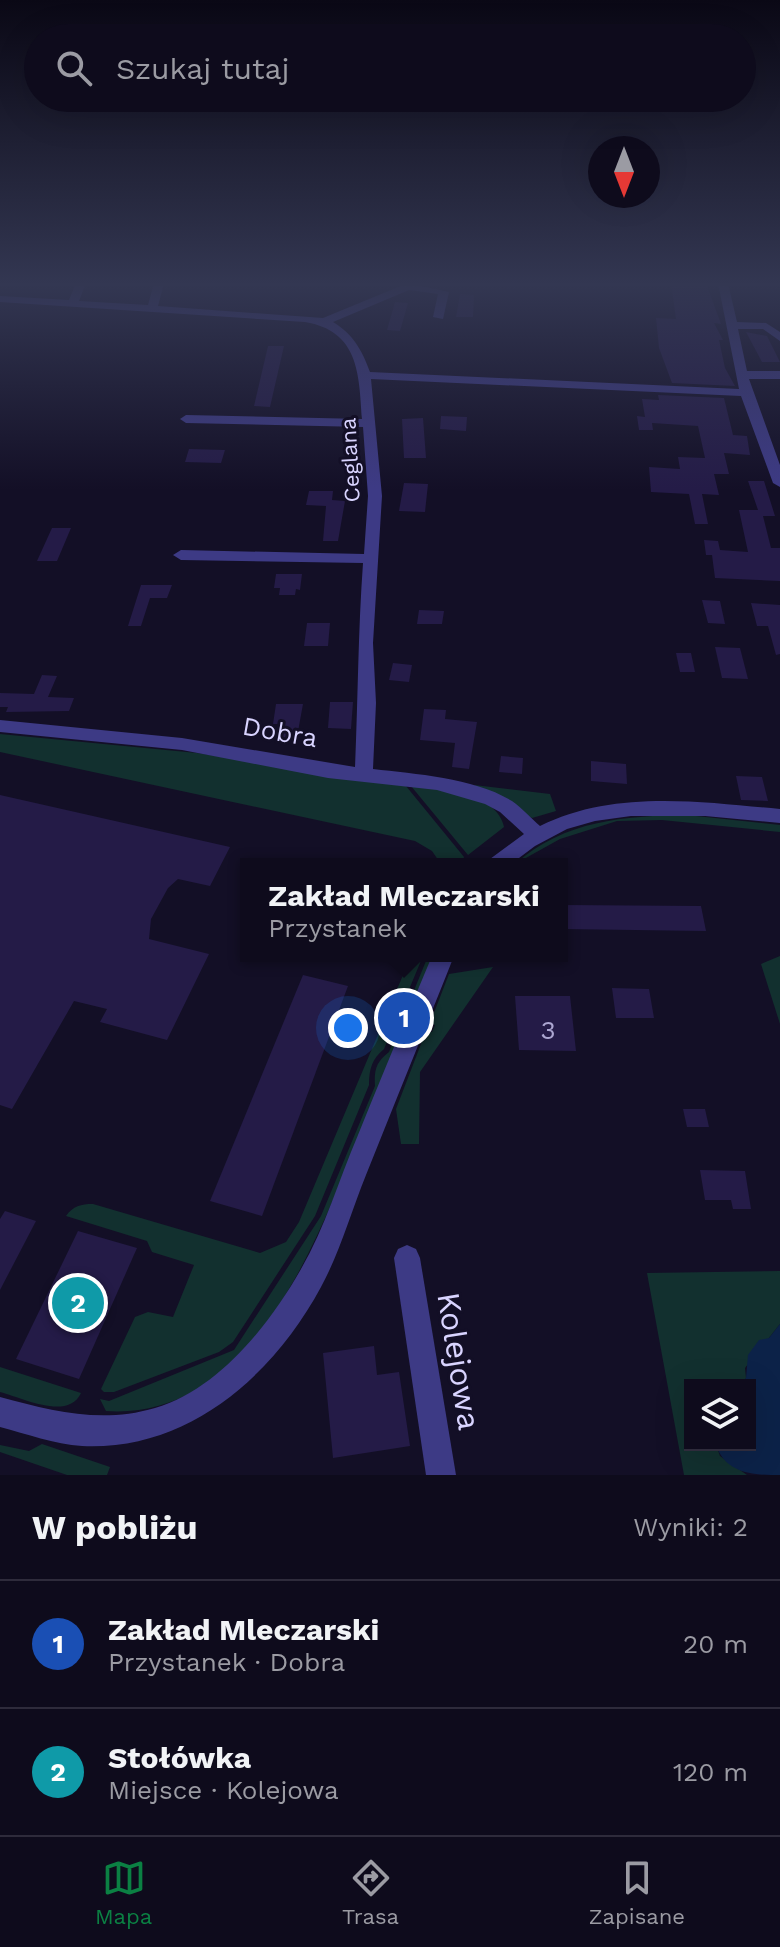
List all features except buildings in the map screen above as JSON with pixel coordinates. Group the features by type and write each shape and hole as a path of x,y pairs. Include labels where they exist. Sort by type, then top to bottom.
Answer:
{"street":[{"name":"Ceglana","path":"354,352 365,375 375,496 365,643 367,716 364,774"},
{"path":"738,352 746,393 779,477"},
{"path":"365,375 746,393"},
{"path":"743,375 780,375"},
{"path":"186,419 370,423"},
{"path":"181,555 371,559"},
{"name":"Dobra","path":"0,726 182,744 328,771 437,783 476,793 507,807 536,833"},
{"path":"505,858 536,833 586,815 651,807 780,816"},
{"path":"0,1412 81,1431 110,1431 159,1423 204,1403 246,1368 283,1326 312,1277 441,962"},
{"name":"Kolejowa","path":"407,1258 441,1475"}],"green space":[{"path":"0,734 197,753 406,786 464,857 437,858 432,851 415,841 0,752"},
{"path":"474,785 550,794 556,811 532,818"},
{"path":"411,786 437,788 479,799 499,815 504,827 468,855"},
{"path":"687,815 780,825 780,832 662,820 617,821 560,839 523,858 575,829 618,819"},
{"path":"780,956 780,1024 761,964"},
{"path":"408,962 420,962 384,1049 372,1065 369,1085 315,1216 233,1342 219,1352 114,1392 101,1389 135,1317 148,1312 173,1317 194,1265 152,1252 147,1241 66,1216 71,1210 93,1204 260,1253 286,1242 299,1222"},
{"path":"426,962 431,962 324,1221 272,1315 240,1355 202,1387 157,1406 106,1411 100,1399 109,1401 234,1350 321,1216 375,1086 377,1067 389,1052"},
{"path":"493,967 420,1072 419,1144 401,1144 396,1109 426,1031 432,1032 435,1025 430,1023 449,974"},
{"path":"780,1271 780,1324 745,1368 746,1378 684,1379 684,1451 718,1451 720,1456 747,1475 684,1475 647,1273"},
{"path":"0,1367 81,1393 75,1401 56,1407 21,1399 0,1392"},
{"path":"42,1444 110,1467 107,1475 67,1475 0,1452 0,1445 29,1451"}],"water":[{"path":"780,1324 780,1475 742,1471 726,1462 719,1451 756,1451 756,1379 745,1379 748,1355 759,1340 769,1338"}],"place":[{"name":"Zakład Mleczarski","path":"404,1018"},
{"name":"Stołówka","path":"78,1303"}]}
